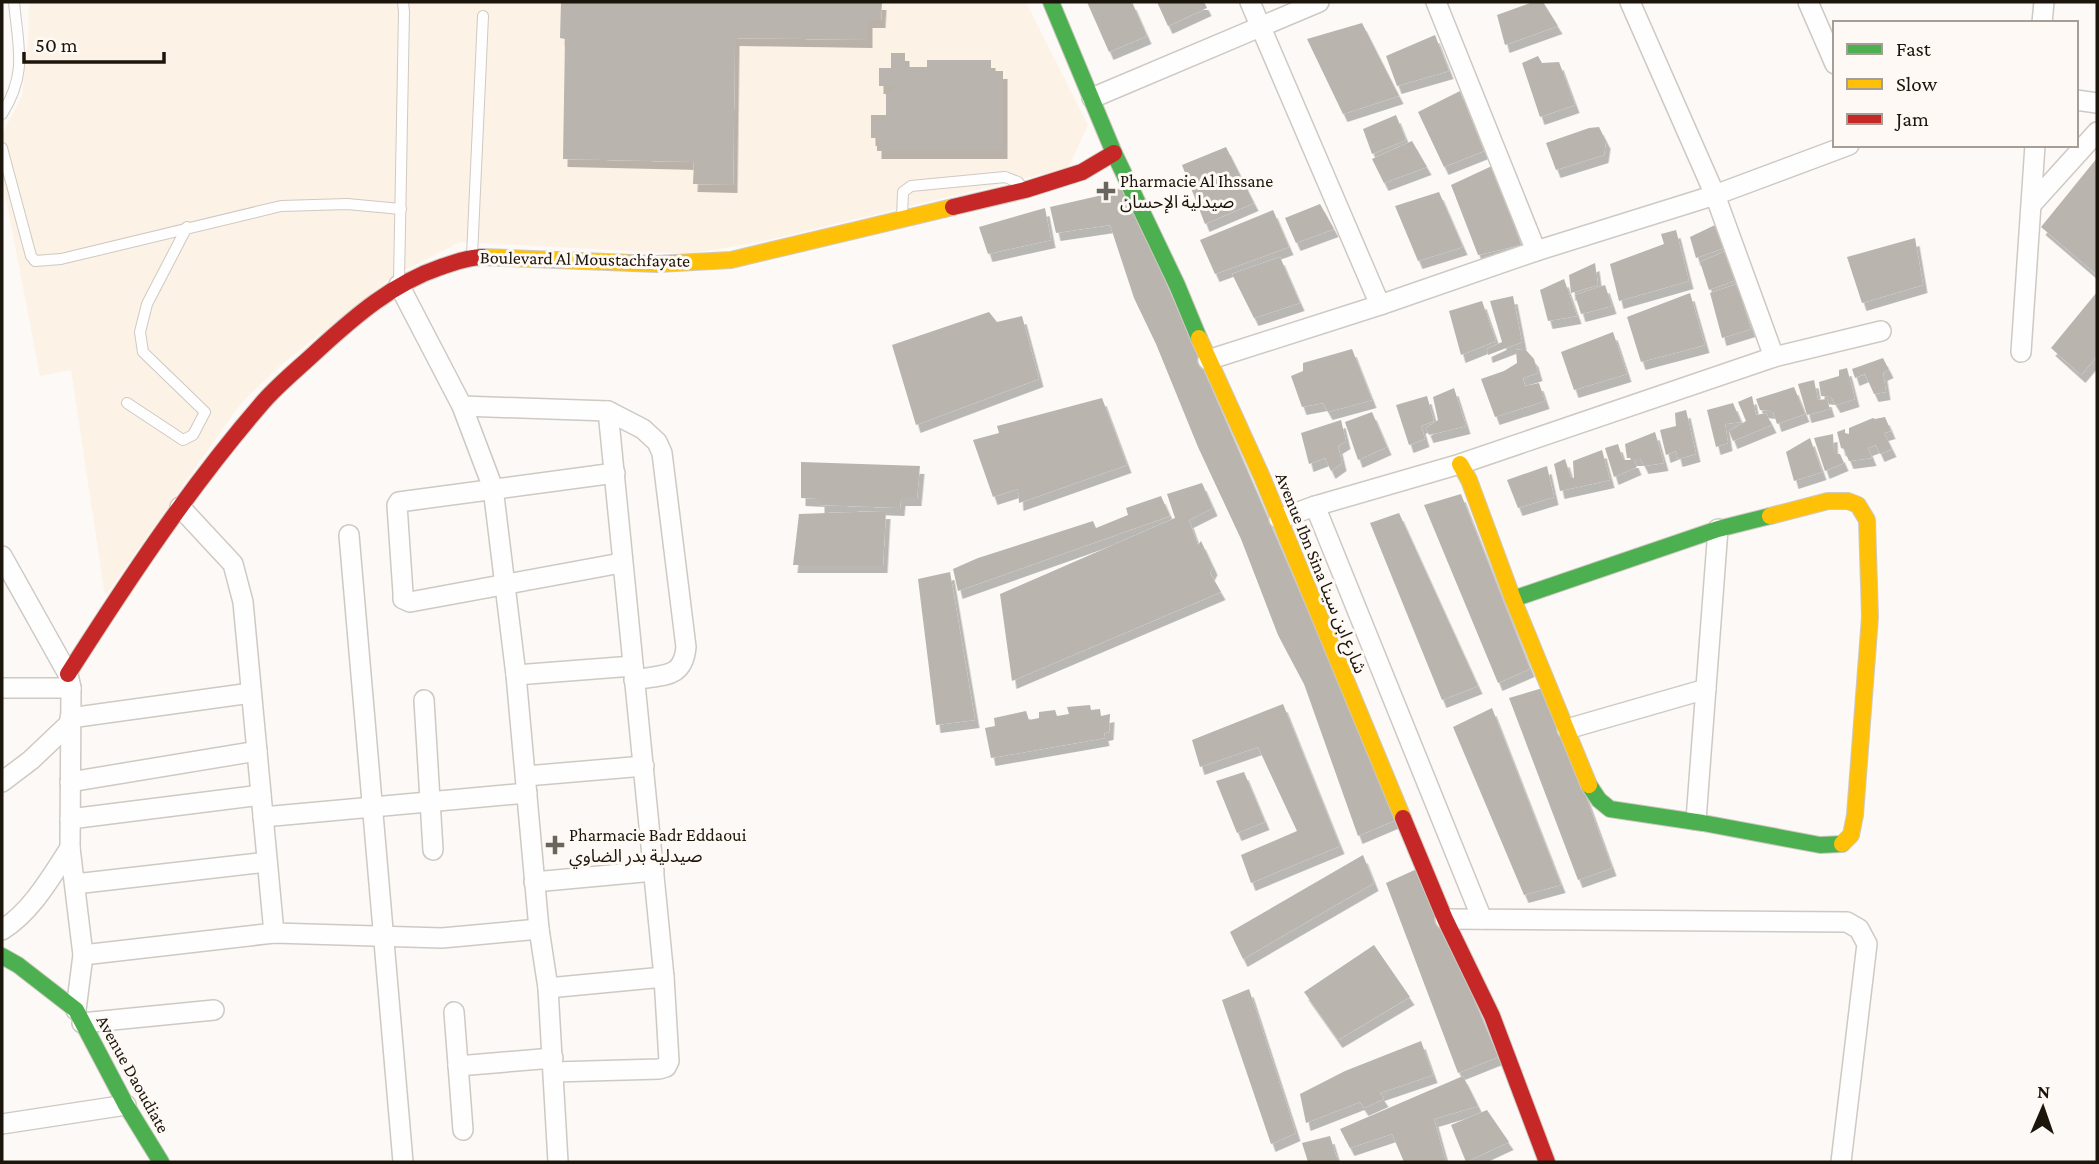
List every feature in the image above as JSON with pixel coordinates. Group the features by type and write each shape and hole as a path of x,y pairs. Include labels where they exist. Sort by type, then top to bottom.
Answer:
{"street":[{"name":"Avenue Ibn Sina شارع ابن سينا","path":"1051,2 1114,153 1177,285 1279,519 1446,919 1492,1016 1547,1162"},
{"path":"1250,2 1380,305"},
{"path":"1092,98 1319,2"},
{"path":"1436,2 1536,251"},
{"path":"1630,2 1715,195 1774,356"},
{"path":"1808,2 1833,59"},
{"path":"2042,21 2044,2"},
{"path":"2078,100 2097,103"},
{"path":"2032,204 2097,132"},
{"path":"1208,360 1536,251 1715,195 1844,147"},
{"path":"2021,352 2035,147"},
{"name":"Boulevard Al Moustachfayate","path":"69,681 129,578 180,507 265,400 340,330 399,285 432,270 472,257 657,264 731,260 1025,190 1082,172 1114,153"},
{"path":"399,285 462,406 494,488 516,675 539,929 548,988 558,1162"},
{"path":"1279,519 1460,464 1774,356 1881,331"},
{"path":"462,406 608,411 643,429 657,442 662,453 686,647 685,662 676,672 516,675"},
{"path":"458,1066 553,1065 659,1069 666,1067 669,1062 664,977 608,411"},
{"path":"1460,464 1469,480 1513,599 1590,789 1599,800 1610,809 1696,820 1818,844 1840,846 1846,843 1855,815 1870,617 1867,520 1858,505 1847,501 1828,501 1718,529 1513,599"},
{"path":"615,473 398,503 402,593 403,598 410,603 621,563"},
{"path":"1315,506 1482,919"},
{"path":"180,507 233,564 243,602 274,933"},
{"path":"1696,820 1718,529"},
{"path":"349,535 403,1162"},
{"path":"2,556 69,681 70,848 83,955 79,1017 214,1010"},
{"path":"2,688 69,681"},
{"path":"1567,729 1706,689"},
{"path":"2,782 31,760 70,721 251,693"},
{"path":"424,700 433,850"},
{"path":"70,782 257,751"},
{"path":"263,817 432,801 644,766"},
{"path":"70,818 261,795"},
{"path":"2,930 42,890 70,848"},
{"path":"75,884 267,862"},
{"path":"534,882 654,871"},
{"path":"1446,919 1847,922 1854,925 1867,944 1841,1162"},
{"path":"83,955 274,933 442,938 539,929"},
{"name":"Avenue Daoudiate","path":"2,956 18,965 79,1017 126,1105 161,1162"},
{"path":"548,988 664,977"},
{"path":"454,1012 463,1129"},
{"path":"2,1124 126,1105"}],"lane":[{"path":"2,114 11,100 19,76 14,2"},
{"path":"399,285 404,12 402,2"},
{"path":"472,257 483,16"},
{"path":"2,148 16,206 31,256 35,261 61,259 281,205 347,204 401,209"},
{"path":"902,221 903,192 911,187 1004,177 1018,182 1025,190"},
{"path":"127,403 183,440 193,435 205,412 143,352 139,332 147,304 187,227"}],"shaded area":[{"path":"29,2 1026,2 1088,125 1068,168 764,241 689,254 460,242 393,276 281,365 241,403 105,596 71,370 40,376 2,178 2,134 22,96"}],"building":[{"path":"561,2 882,2 881,20 868,20 868,40 735,38 733,185 693,184 694,162 563,159 565,39 560,38"},
{"path":"1087,2 1132,2 1147,36 1109,52"},
{"path":"1157,2 1204,2 1207,8 1168,26"},
{"path":"1533,2 1543,2 1558,26 1505,45 1497,15"},
{"path":"1362,23 1399,96 1343,114 1307,39"},
{"path":"1435,35 1449,71 1397,86 1386,56"},
{"path":"891,53 905,53 905,67 927,67 927,60 991,60 991,71 1003,71 1003,151 877,151 877,138 871,138 871,115 886,115 886,91 894,91 894,86 879,86 879,68 891,68"},
{"path":"1538,56 1542,63 1559,62 1575,105 1540,117 1522,63"},
{"path":"1460,91 1484,151 1444,167 1418,112"},
{"path":"1396,115 1406,140 1372,154 1363,129"},
{"path":"1599,127 1606,141 1604,155 1556,170 1546,143"},
{"path":"1412,141 1427,167 1384,183 1372,159"},
{"path":"1226,147 1254,203 1205,224 1182,165"},
{"path":"2097,158 2097,275 2041,227"},
{"path":"1494,165 1521,245 1478,255 1451,185"},
{"path":"1124,186 1398,819 1358,836 1304,684 1278,635 1241,539 1134,298 1110,225 1056,233 1050,207 1098,196"},
{"path":"1439,192 1463,247 1418,261 1395,206"},
{"path":"1320,204 1334,229 1296,243 1285,218"},
{"path":"1045,208 1051,240 988,254 979,227"},
{"path":"1273,210 1289,247 1215,274 1200,240"},
{"path":"1715,225 1724,248 1696,258 1690,237"},
{"path":"1676,230 1689,281 1619,301 1610,264 1664,244 1661,234"},
{"path":"1915,238 1923,285 1862,303 1847,257"},
{"path":"1728,250 1736,280 1709,290 1700,262"},
{"path":"1280,257 1300,303 1254,318 1232,274"},
{"path":"1595,263 1598,285 1571,293 1569,275"},
{"path":"1564,279 1577,316 1548,321 1540,290"},
{"path":"1737,284 1751,329 1722,338 1710,293"},
{"path":"1605,285 1612,306 1581,314 1575,295"},
{"path":"2097,292 2097,356 2081,375 2051,348"},
{"path":"1690,293 1705,345 1641,362 1627,317"},
{"path":"1513,296 1522,342 1488,355 1487,349 1502,342 1490,301"},
{"path":"1482,301 1496,341 1461,355 1449,311"},
{"path":"989,312 997,322 1022,316 1039,379 916,425 892,345"},
{"path":"1613,332 1627,374 1574,390 1561,352"},
{"path":"1352,349 1372,400 1328,412 1323,403 1302,407 1291,376 1303,371 1303,363"},
{"path":"1525,349 1534,359 1538,373 1523,378 1525,386 1539,383 1545,401 1495,417 1481,379 1517,363 1516,350"},
{"path":"1883,358 1889,370 1883,373 1886,392 1874,394 1865,374 1855,378 1852,369"},
{"path":"1847,368 1855,399 1836,405 1831,397 1821,396 1819,382 1839,376 1839,370"},
{"path":"1814,380 1818,400 1827,399 1830,409 1807,415 1798,384"},
{"path":"1794,387 1805,414 1777,424 1773,411 1760,410 1756,399"},
{"path":"1454,388 1466,426 1429,435 1426,428 1438,420 1433,397"},
{"path":"1427,396 1434,421 1421,426 1425,439 1409,445 1396,405"},
{"path":"1752,396 1756,415 1766,413 1772,425 1733,441 1729,431 1746,421 1738,402"},
{"path":"1102,398 1127,465 1019,503 1018,489 993,497 973,440 999,433 997,426"},
{"path":"1733,403 1741,422 1725,424 1728,443 1716,447 1707,410"},
{"path":"1686,410 1696,454 1678,459 1676,451 1666,455 1660,430 1676,426 1675,413"},
{"path":"1372,412 1387,447 1358,460 1345,422"},
{"path":"1885,417 1891,431 1884,433 1892,449 1880,454 1876,445 1868,448 1872,458 1849,461 1841,448 1837,432 1845,429 1845,433 1849,434 1849,428 1873,418"},
{"path":"1341,420 1346,441 1338,446 1342,463 1331,471 1325,458 1309,464 1301,433"},
{"path":"1655,432 1664,463 1644,466 1640,458 1627,458 1625,444"},
{"path":"1833,434 1834,454 1840,454 1844,463 1825,471 1814,438"},
{"path":"1810,438 1822,472 1794,481 1786,452"},
{"path":"1618,444 1623,460 1634,460 1637,467 1614,477 1605,448"},
{"path":"1602,450 1610,480 1560,491 1554,464 1565,459 1571,478 1574,478 1573,461"},
{"path":"801,462 920,466 917,498 901,498 900,508 820,505 820,499 801,498"},
{"path":"1547,466 1554,497 1518,508 1507,480"},
{"path":"1202,483 1213,508 1189,520 1198,545 1201,541 1213,567 1210,573 1221,592 1012,681 1000,594 1175,518 1167,494"},
{"path":"1461,494 1530,669 1498,683 1424,505"},
{"path":"1161,496 1170,516 958,591 953,569 978,558 1093,521 1096,528 1128,515 1126,508"},
{"path":"886,511 883,565 793,565 799,514"},
{"path":"1399,513 1478,686 1442,700 1370,523"},
{"path":"950,572 975,720 936,725 918,579"},
{"path":"1546,687 1612,868 1578,880 1509,698"},
{"path":"1283,704 1340,846 1251,883 1241,855 1297,831 1258,747 1200,767 1192,740"},
{"path":"1090,705 1091,710 1100,709 1101,716 1110,714 1109,732 1104,733 1105,738 991,758 985,728 995,726 994,718 1026,711 1029,720 1039,718 1039,712 1055,710 1057,716 1069,714 1067,707"},
{"path":"1492,708 1561,885 1524,895 1453,727"},
{"path":"1244,772 1265,822 1237,833 1216,781"},
{"path":"1363,855 1374,883 1243,959 1230,932"},
{"path":"1419,868 1498,1057 1458,1073 1386,883"},
{"path":"1374,945 1410,997 1338,1040 1304,992"},
{"path":"1249,989 1296,1133 1271,1144 1222,1000"},
{"path":"1421,1041 1433,1075 1380,1093 1384,1099 1364,1108 1360,1102 1306,1123 1300,1094 1345,1071"},
{"path":"1463,1076 1478,1106 1434,1119 1446,1162 1404,1162 1392,1134 1350,1148 1340,1129"},
{"path":"1487,1110 1509,1142 1466,1162 1451,1125"},
{"path":"1330,1136 1338,1162 1308,1162 1302,1143"}],"traffic: fast":[{"path":"1051,2 1114,153 1177,285 1199,338"},
{"path":"1513,599 1718,529 1770,516"},
{"path":"1589,785 1599,800 1610,809 1820,845 1842,844"},
{"path":"2,956 18,965 76,1010 126,1105 161,1162"}],"traffic: slow":[{"path":"482,257 657,264 731,260 953,207"},
{"path":"1199,338 1262,477 1403,818"},
{"path":"1460,464 1469,480 1513,599 1589,785"},
{"path":"1770,516 1828,501 1848,501 1858,505 1867,520 1870,617 1855,815 1851,835 1842,844"}],"traffic: jam":[{"path":"953,207 1025,190 1082,172 1114,153"},
{"path":"68,674 185,500 270,394 346,325 390,292 441,267 482,257"},
{"path":"1403,818 1445,919 1492,1016 1547,1162"}],"place":[{"name":"Pharmacie Al Ihssane صيدلية الإحسان","path":"1106,191"},
{"name":"Pharmacie Badr Eddaoui صيدلية بدر الضاوي","path":"555,845"}]}
